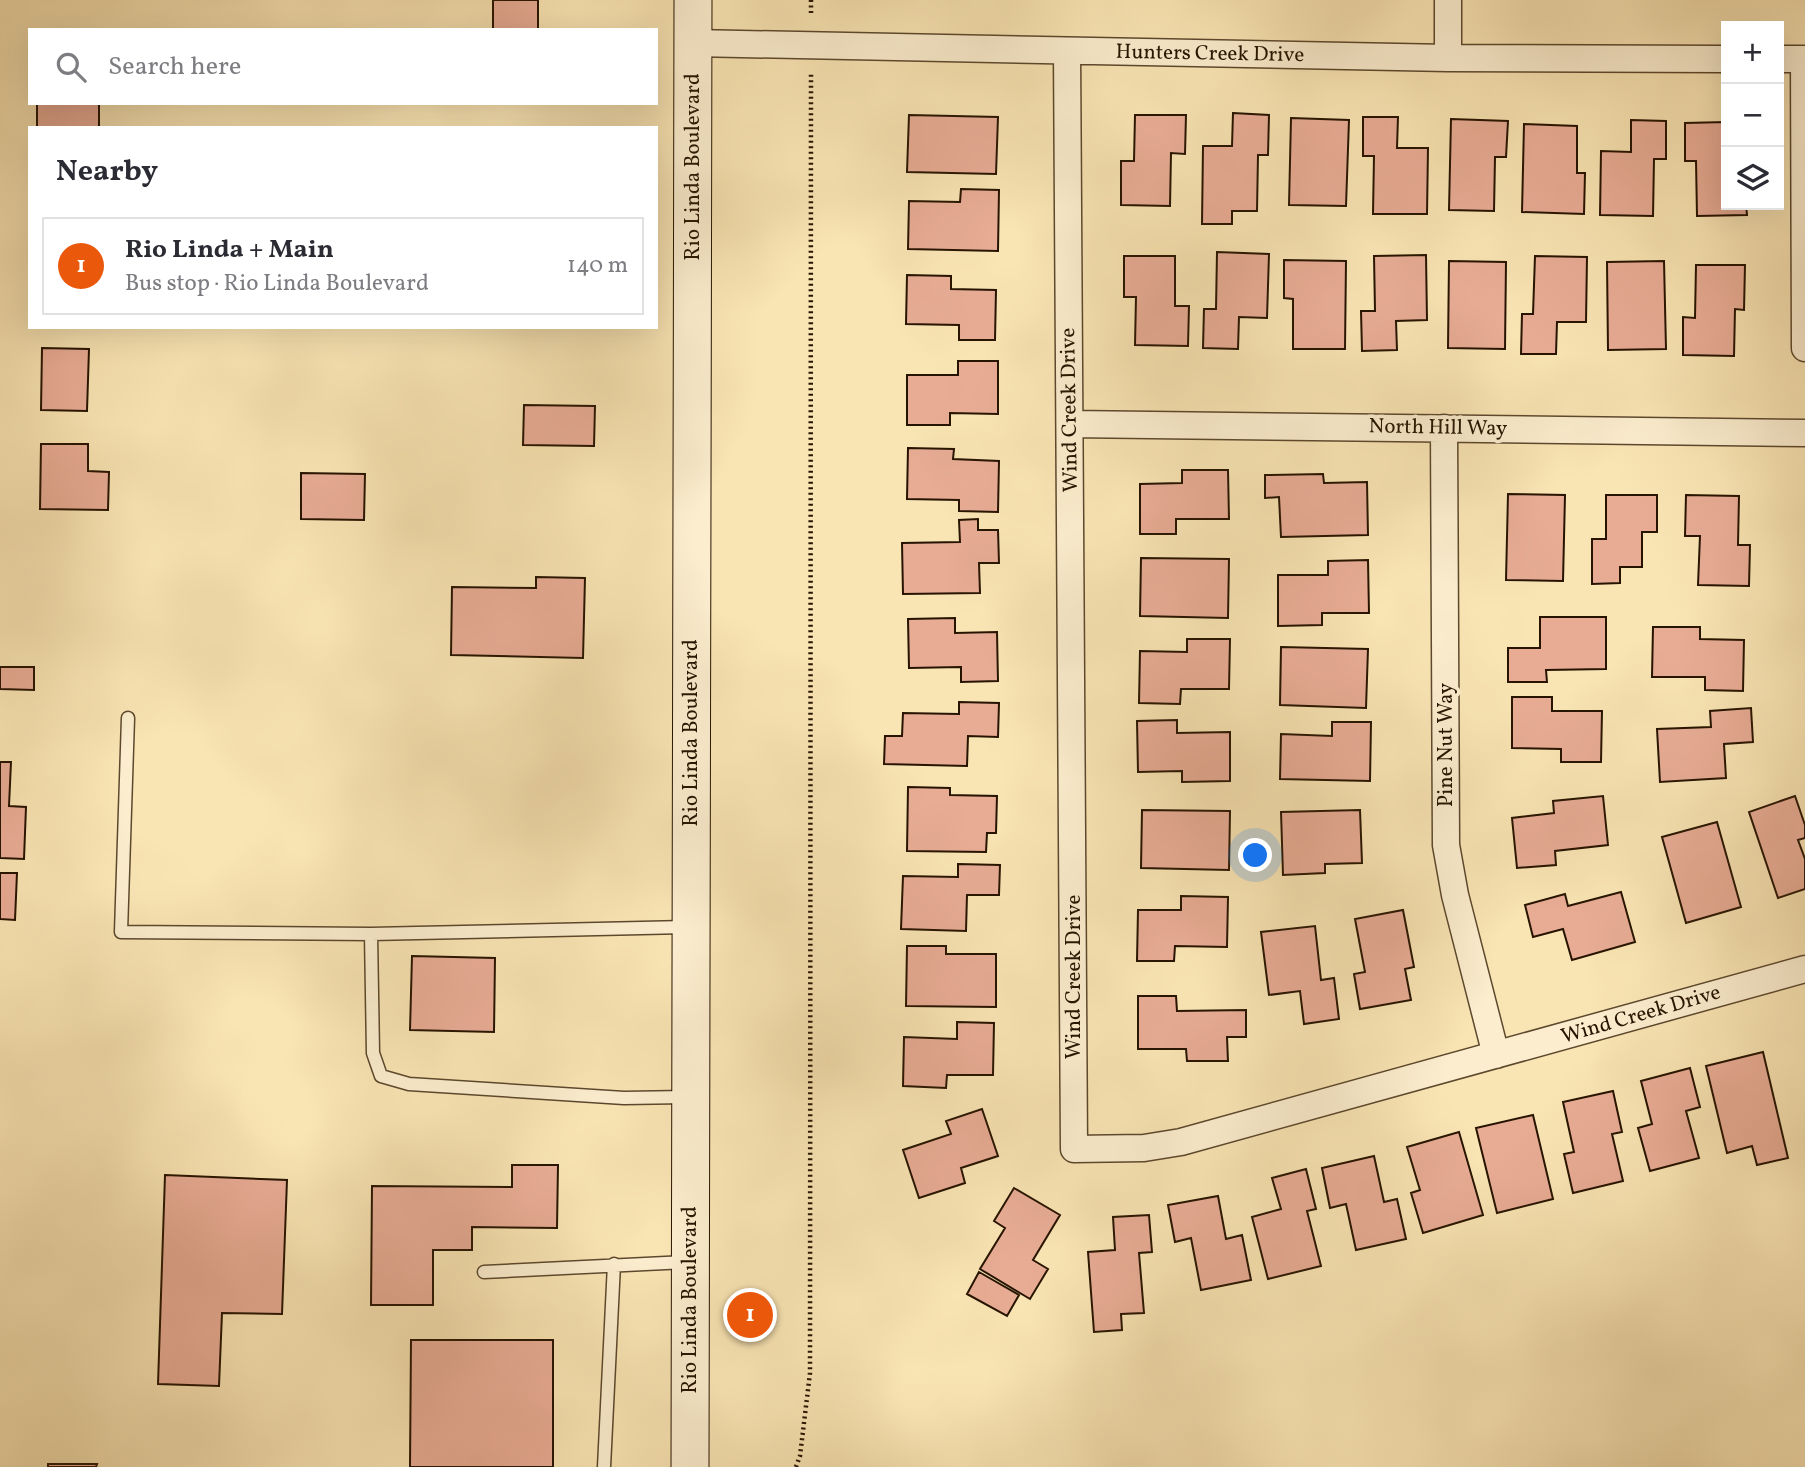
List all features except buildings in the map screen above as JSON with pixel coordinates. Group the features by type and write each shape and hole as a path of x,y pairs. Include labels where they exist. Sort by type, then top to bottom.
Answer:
{"main road":[{"name":"Rio Linda Boulevard","path":"690,1467 693,0"}],"street":[{"path":"1448,0 1448,58"},
{"name":"Hunters Creek Drive","path":"693,43 1448,58 1721,59"},
{"name":"Wind Creek Drive","path":"1066,51 1071,424 1074,1149 1144,1148 1181,1142 1805,970"},
{"path":"1784,59 1804,59 1805,348"},
{"name":"North Hill Way","path":"1071,424 1805,433"},
{"name":"Pine Nut Way","path":"1444,428 1446,845 1454,895 1496,1055"}],"lane":[{"path":"128,718 121,932 371,934 690,927"},
{"path":"371,934 373,1053 381,1076 409,1084 624,1098 690,1096"},
{"path":"484,1272 690,1262"},
{"path":"604,1467 614,1264"}],"path":[{"path":"811,0 811,14"},
{"path":"796,1467 800,1456 810,1373 811,74"}],"place":[{"name":"Rio Linda + Main","path":"750,1315"}]}
